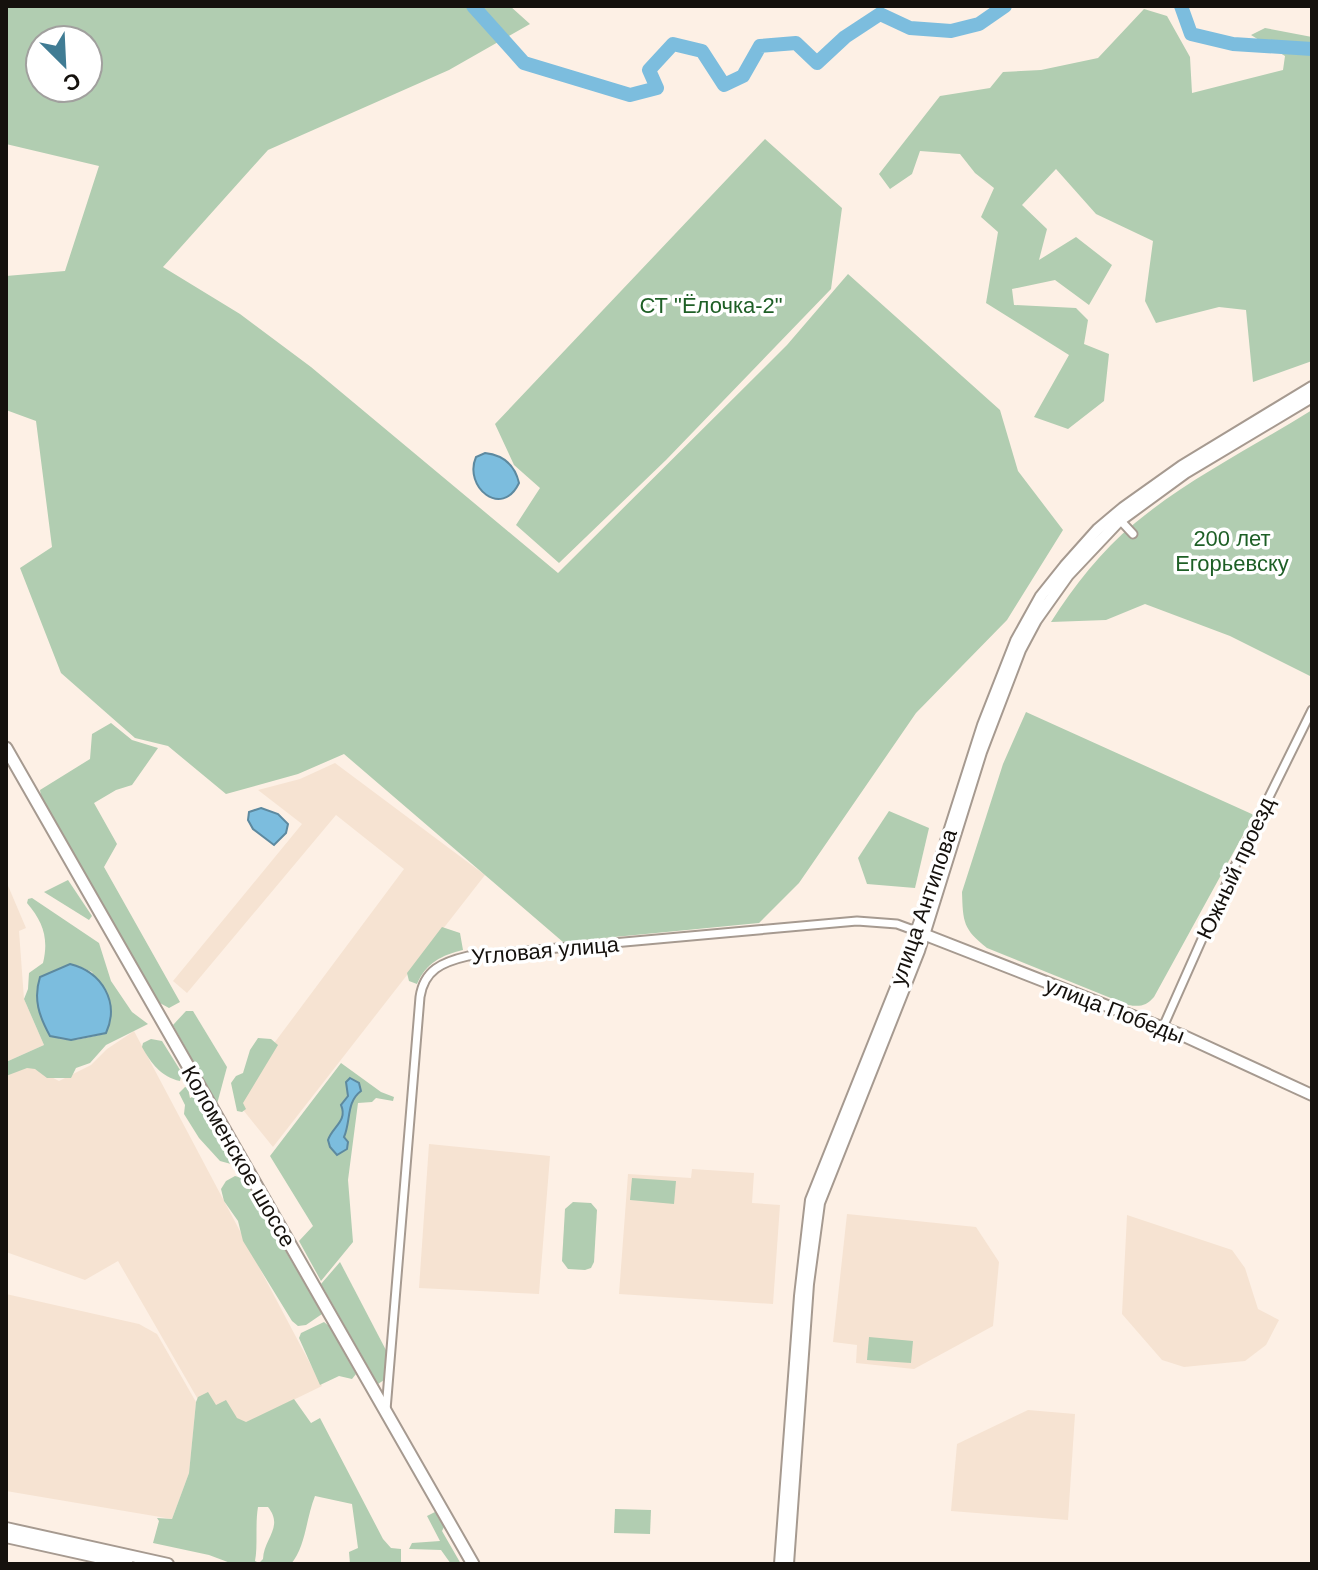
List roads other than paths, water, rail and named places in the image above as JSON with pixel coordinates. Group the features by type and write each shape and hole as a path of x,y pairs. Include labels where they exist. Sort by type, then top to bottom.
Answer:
{"main road":[{"name":"улица Антипова","path":"780,1564 810,1204 920,933 993,695 1016,641 1041,596 1074,554 1123,508 1182,466 1312,387"},
{"name":"улица Антипова","path":"788,1564 808,1284 819,1203 920,933 981,752 1020,650 1036,620 1068,575 1120,520 1185,473 1312,397"},
{"name":"Коломенское шоссе","path":"6,748 473,1564"},
{"name":"улица Победы","path":"920,933 1163,1027 1312,1095"},
{"path":"6,1528 168,1564"},
{"path":"6,1537 128,1564"}],"street":[{"path":"1120,520 1133,534"},
{"name":"Южный проезд","path":"1163,1027 1224,887 1312,710"},
{"name":"Угловая улица","path":"386,1416 420,997 422,983 432,970 445,962 468,956 857,921 897,924 920,933"}],"water":[{"path":"485,453 507,462 515,471 519,483 512,493 503,498 494,499 486,495 475,479 473,468 476,457"},
{"path":"261,808 278,814 288,824 286,833 274,845 253,829 248,820 249,812"},
{"path":"70,964 91,974 105,990 111,1010 106,1033 71,1040 50,1036 46,1029 37,1000 40,977"},
{"path":"350,1078 359,1083 361,1091 351,1106 344,1137 348,1142 347,1149 337,1155 328,1140 341,1120 341,1105 348,1096 346,1082"}],"waterway":[{"path":"473,6 524,63 630,95 657,88 649,70 673,44 702,51 724,85 743,76 760,46 796,43 817,63 845,37 880,14 910,28 951,31 979,24 1005,6"},
{"path":"1181,6 1191,34 1233,44 1312,49"}],"park label":[{"name":"СТ \"Ёлочка-2\"","path":"711,305"},
{"name":"200 лет Егорьевску","path":"1232,550"}]}
